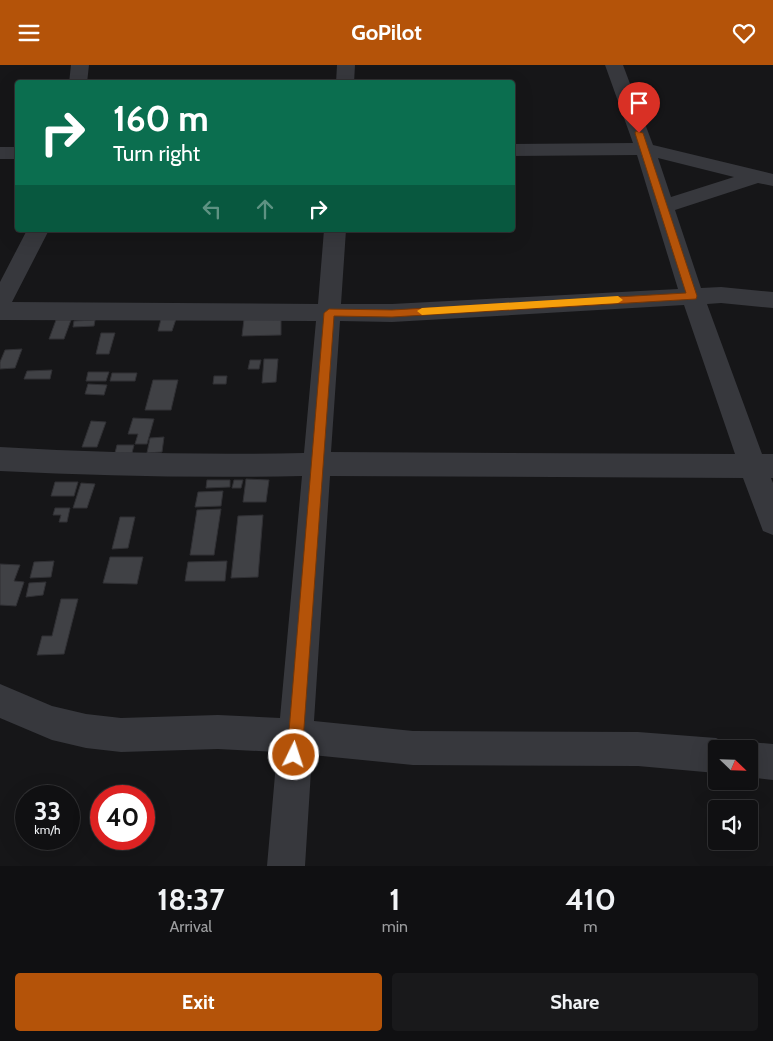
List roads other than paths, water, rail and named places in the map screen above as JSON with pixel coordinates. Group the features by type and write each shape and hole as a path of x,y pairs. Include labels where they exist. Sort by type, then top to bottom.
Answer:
{"street":[{"path":"78,80 80,65"},
{"path":"345,80 346,65"},
{"path":"614,65 646,149 692,296 763,466 773,522"},
{"path":"515,150 646,149 764,178"},
{"path":"0,153 15,153"},
{"path":"663,205 699,196 718,187 764,178"},
{"path":"0,304 37,232"},
{"path":"286,866 335,232"},
{"path":"0,311 392,313 721,295 773,300"},
{"path":"0,459 149,466 229,467 317,464 763,466"},
{"path":"0,701 52,723 86,731 112,734 154,735 218,732 413,748 638,749 708,756"},
{"path":"758,760 773,762"}]}
